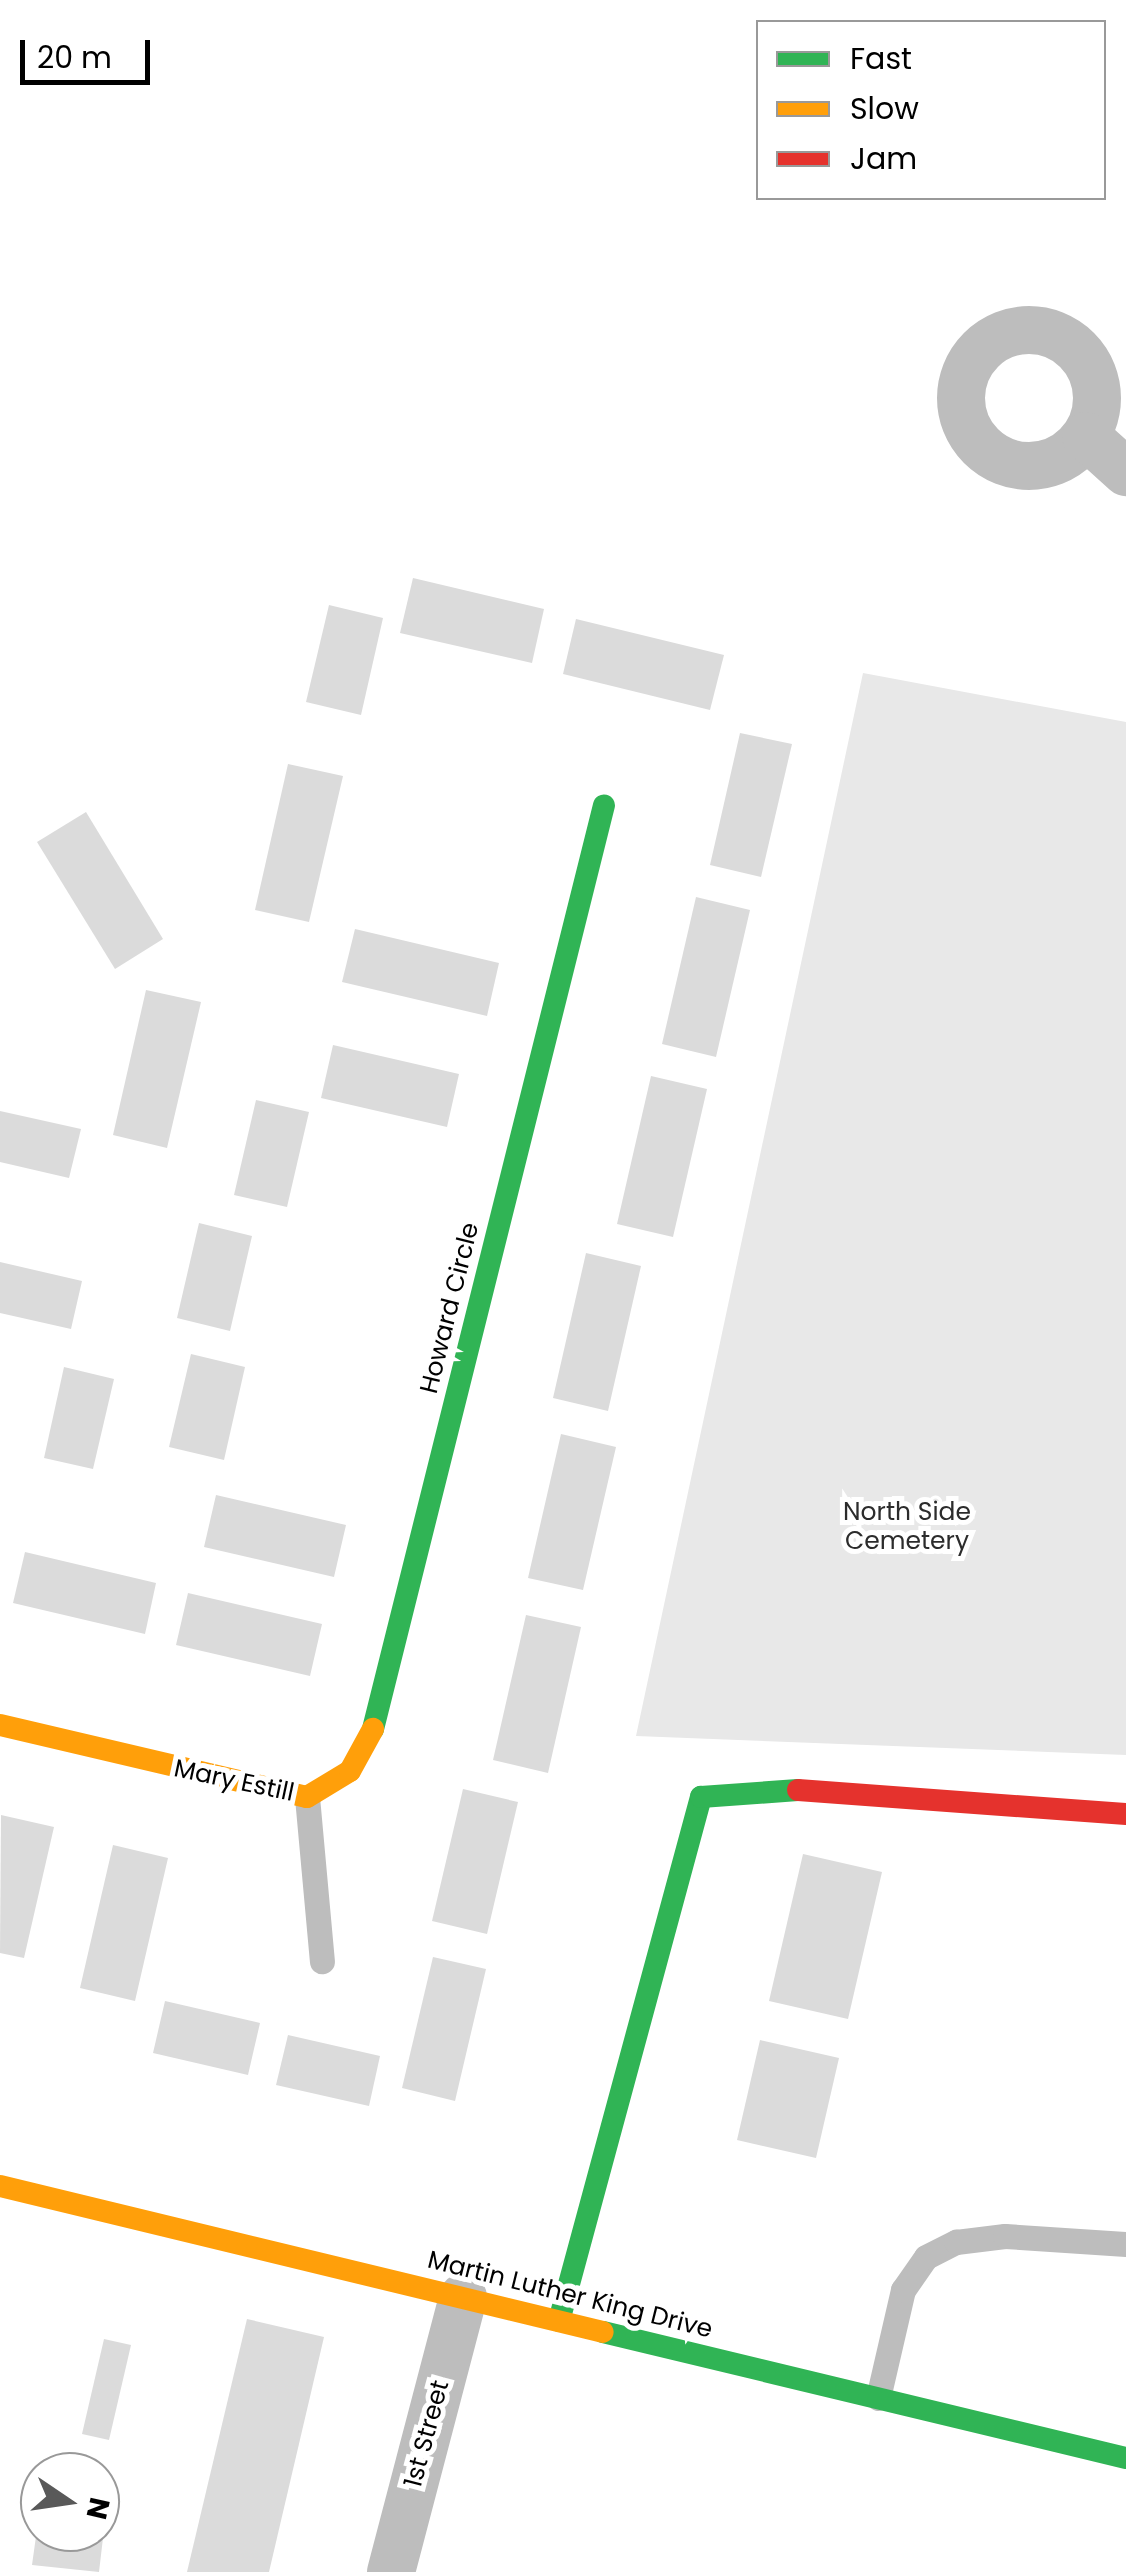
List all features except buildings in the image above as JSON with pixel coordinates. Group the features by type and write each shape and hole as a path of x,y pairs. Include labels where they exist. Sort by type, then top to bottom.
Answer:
{"street":[{"path":"1086,436 1126,472"},
{"name":"Howard Circle","path":"308,1797 350,1771 372,1731 604,805"},
{"name":"Mary Estill","path":"0,1725 308,1797"},
{"path":"558,2321 701,1797 754,1789 855,1792 1126,1814"},
{"name":"Martin Luther King Drive","path":"0,2186 1126,2458"},
{"name":"1st Street","path":"391,2572 463,2297"}],"lane":[{"name":"Mary Estill","path":"308,1797 322,1961"},
{"path":"878,2398 903,2290 926,2258 956,2242 1006,2236 1126,2244"}],"green space":[{"name":"North Side Cemetery","path":"863,673 1126,722 1126,1755 636,1736"}],"traffic: fast":[{"path":"373,1729 604,805"},
{"path":"559,2321 701,1797 798,1790"},
{"path":"603,2332 1126,2458"}],"traffic: slow":[{"path":"0,1725 307,1797 350,1771 373,1729"},
{"path":"0,2186 603,2332"}],"traffic: jam":[{"path":"798,1790 1126,1814"}]}
